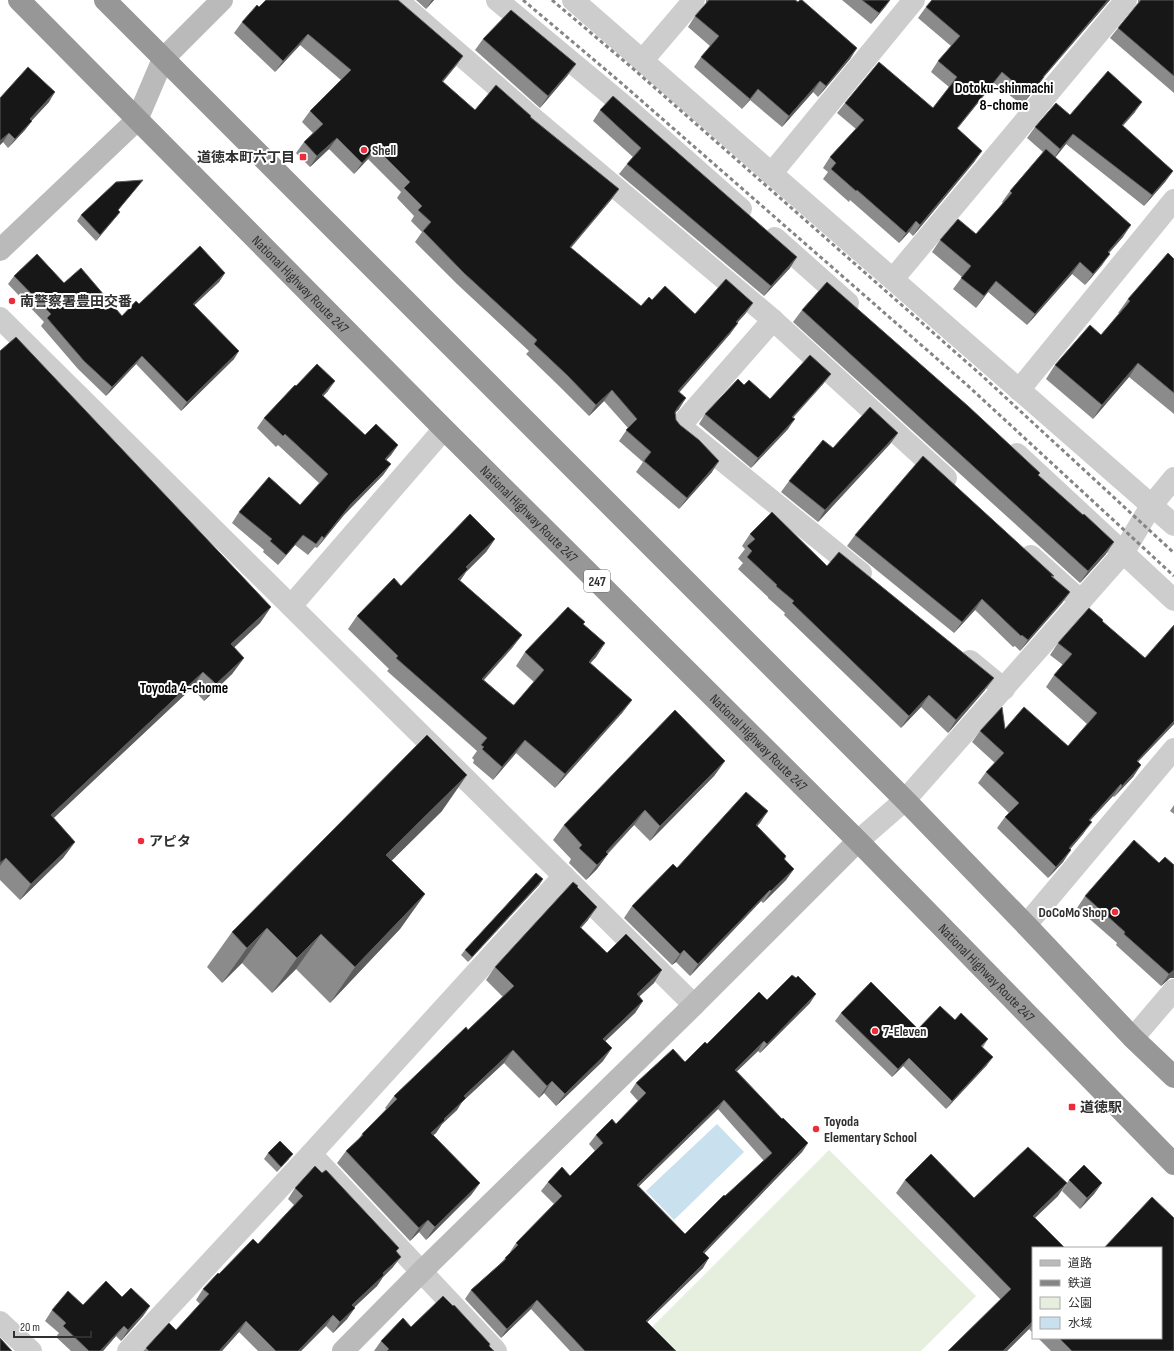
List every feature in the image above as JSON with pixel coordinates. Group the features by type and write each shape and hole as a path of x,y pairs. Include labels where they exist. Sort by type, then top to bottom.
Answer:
{"highway":[{"name":"National Highway Route 247","path":"19,0 444,429 858,841 1174,1164"},
{"path":"105,0 905,800 1026,924 1133,1038 1174,1077"}],"street":[{"path":"0,250 137,120 163,59 222,0"},
{"path":"396,0 533,118 773,320 959,490"},
{"path":"497,0 629,110 861,314"},
{"path":"572,0 1174,526"},
{"path":"642,61 694,0"},
{"path":"771,174 914,0"},
{"path":"892,279 1126,0"},
{"path":"1019,390 1174,200"},
{"path":"0,318 694,1005"},
{"path":"773,320 680,426 875,585"},
{"path":"291,606 444,429"},
{"path":"1002,441 1174,600"},
{"path":"343,1351 422,1271 694,1005 858,841 905,800 1123,553 1151,506 1174,478"},
{"path":"1017,543 1081,601"},
{"path":"955,649 1004,689"},
{"path":"1026,924 1174,750"},
{"path":"128,1351 311,1154 564,876"},
{"path":"1133,1038 1174,990"},
{"path":"311,1154 496,1351"},
{"path":"0,1322 31,1351"}],"green space":[{"path":"829,1150 976,1296 921,1351 668,1351 648,1331"}],"water":[{"path":"717,1124 744,1152 674,1220 646,1191"}],"building":[{"path":"266,0 398,0 463,56 442,81 475,110 496,85 531,116 530,117 619,189 570,247 641,306 649,297 652,300 665,286 695,314 726,279 753,303 736,322 738,323 678,391 686,398 675,412 676,420 699,440 719,461 687,498 644,461 651,452 626,430 637,419 612,390 596,405 534,344 537,340 464,273 423,231 431,222 418,210 422,206 404,188 410,182 376,148 362,163 337,138 317,156 304,142 323,124 310,111 351,70 308,34 283,61 242,22 257,5 259,7"},
{"path":"709,0 795,0 798,2 802,0 857,48 826,86 820,81 789,116 758,89 750,99 701,57 719,36 695,16"},
{"path":"862,0 890,0 879,13"},
{"path":"932,0 1108,0 1029,95 1002,72 957,128 982,151 920,225 916,221 906,233 831,169 836,163 830,157 864,120 845,103 879,62 933,108 957,77 938,61 960,36 926,7"},
{"path":"1141,0 1174,0 1174,76 1118,28"},
{"path":"511,10 576,64 548,96 483,39"},
{"path":"28,67 55,92 30,119 32,121 15,139 9,133 0,141 0,98"},
{"path":"1108,71 1142,102 1122,125 1173,171 1152,195 1073,134 1060,149 1035,127 1056,103 1070,115"},
{"path":"613,96 797,257 771,286 627,164 641,148 600,110"},
{"path":"1046,149 1131,225 1108,252 1110,254 1093,274 1080,262 1035,314 996,281 984,296 961,278 971,266 940,240 958,219 976,234 1012,193 1010,191"},
{"path":"143,180 118,210 120,212 100,235 81,215 116,182"},
{"path":"200,246 225,273 193,304 239,351 187,402 142,356 112,387 84,361 47,318 51,314 14,276 37,254 64,283 81,268 122,316 136,301 139,304"},
{"path":"1168,253 1174,259 1174,393 1138,363 1102,405 1055,365 1090,325 1101,335 1130,301 1128,299"},
{"path":"827,282 968,406 1040,473 1038,475 1114,542 1088,571 802,310"},
{"path":"16,337 271,607 231,644 244,658 216,684 203,672 51,815 75,842 31,884 6,858 0,863 0,351"},
{"path":"810,355 831,374 792,417 795,419 758,458 705,414 738,379 744,385 749,380 770,399"},
{"path":"317,364 335,381 322,395 365,435 376,424 398,445 385,459 391,464 351,504 324,538 322,536 316,544 303,535 286,555 270,541 272,539 239,512 269,477 300,505 328,474 285,434 283,436 264,418"},
{"path":"870,407 898,433 825,510 789,481 823,440 833,448"},
{"path":"923,456 1070,592 1028,640 1022,635 1021,636 982,599 962,622 855,535"},
{"path":"772,512 827,566 839,552 994,678 956,720 929,695 909,716 792,603 794,601 776,586 777,585 747,557 752,551 747,546 755,539 750,534"},
{"path":"470,514 495,539 466,567 468,569 458,579 522,635 482,679 514,705 544,670 525,652 568,607 585,622 583,624 605,643 589,662 632,700 565,774 525,740 502,767 482,749 484,747 481,745 487,738 396,658 398,656 357,616 394,578 401,586"},
{"path":"1089,608 1145,658 1174,625 1174,721 1137,761 1141,765 1122,786 1121,784 1089,820 1092,822 1069,848 1071,850 1056,867 1005,817 1019,803 986,772 1004,753 980,731 1002,707 1005,729 1024,707 1068,746 1097,713 1054,675 1072,654 1058,643"},
{"path":"675,710 725,761 660,826 645,810 606,852 608,854 597,865 579,848 582,845 564,825"},
{"path":"427,735 467,775 386,855 425,894 355,967 321,934 297,958 267,928 247,948 232,932"},
{"path":"746,792 768,811 756,825 786,856 784,859 794,869 771,891 770,890 698,964 684,950 680,954 632,906 673,864 677,868"},
{"path":"1134,840 1159,863 1165,857 1174,865 1174,970 1169,974 1124,934 1125,932 1085,896"},
{"path":"536,873 543,879 472,957 465,950"},
{"path":"573,882 597,907 580,927 607,953 626,934 662,970 637,994 643,1001 603,1039 612,1048 565,1094 552,1081 547,1086 513,1050 464,1096 466,1098 431,1133 480,1183 435,1227 428,1220 419,1228 346,1151 397,1099 394,1096 466,1027 468,1030 514,986 495,967"},
{"path":"792,975 796,978 798,976 816,994 767,1044 764,1041 735,1070 782,1119 783,1118 808,1143 703,1252 709,1258 646,1321 676,1351 585,1351 537,1300 507,1329 471,1290 506,1259 505,1258 518,1245 516,1243 562,1196 548,1182 562,1167 570,1176 603,1143 596,1135 612,1119 616,1124 646,1093 636,1083 673,1049 685,1062 705,1042 707,1044 759,992 767,1000","holes":["724,1100 772,1153 725,1196 724,1195 685,1234 637,1185"]},
{"path":"871,982 918,1029 940,1006 955,1020 961,1013 988,1039 981,1046 993,1057 952,1101 909,1058 898,1069 841,1013"},
{"path":"280,1141 293,1154 281,1167 268,1153"},
{"path":"1028,1147 1067,1183 1033,1216 1064,1247 1032,1247 1032,1322 1003,1351 948,1351 1011,1289 905,1180 931,1154 974,1198"},
{"path":"1084,1165 1102,1183 1087,1198 1069,1180"},
{"path":"315,1166 322,1173 326,1170 399,1248 396,1251 401,1257 352,1305 355,1308 340,1322 333,1315 298,1351 276,1351 246,1321 219,1351 149,1351 146,1348 169,1323 176,1330 209,1294 203,1289 218,1273 219,1274 253,1239 258,1244 303,1196 295,1188"},
{"path":"1152,1197 1174,1218 1174,1351 1072,1351 1060,1339 1162,1339 1162,1247 1105,1247"},
{"path":"106,1281 122,1297 131,1288 150,1306 128,1330 124,1326 100,1351 89,1351 63,1326 66,1323 52,1310 68,1291 83,1305"},
{"path":"443,1296 453,1306 454,1305 490,1344 489,1346 494,1351 387,1351 389,1349 381,1341 403,1318 411,1327"},
{"path":"0,1338 12,1351 0,1351"}],"railway":[{"path":"523,0 619,81 967,385 1174,576"},
{"path":"552,0 630,66 979,373 1174,553"}],"place":[{"name":"Shell","path":"364,150"},
{"name":"道徳本町六丁目","path":"303,157"},
{"name":"南警察署豊田交番","path":"12,301"},
{"name":"アピタ","path":"141,841"},
{"name":"DoCoMo Shop","path":"1115,912"},
{"name":"7-Eleven","path":"875,1031"},
{"name":"道徳駅","path":"1072,1107"},
{"name":"Toyoda Elementary School","path":"816,1129"}],"district":[{"name":"Dotoku-shinmachi 8-chome","path":"1004,96"},
{"name":"Toyoda 4-chome","path":"184,688"}]}
